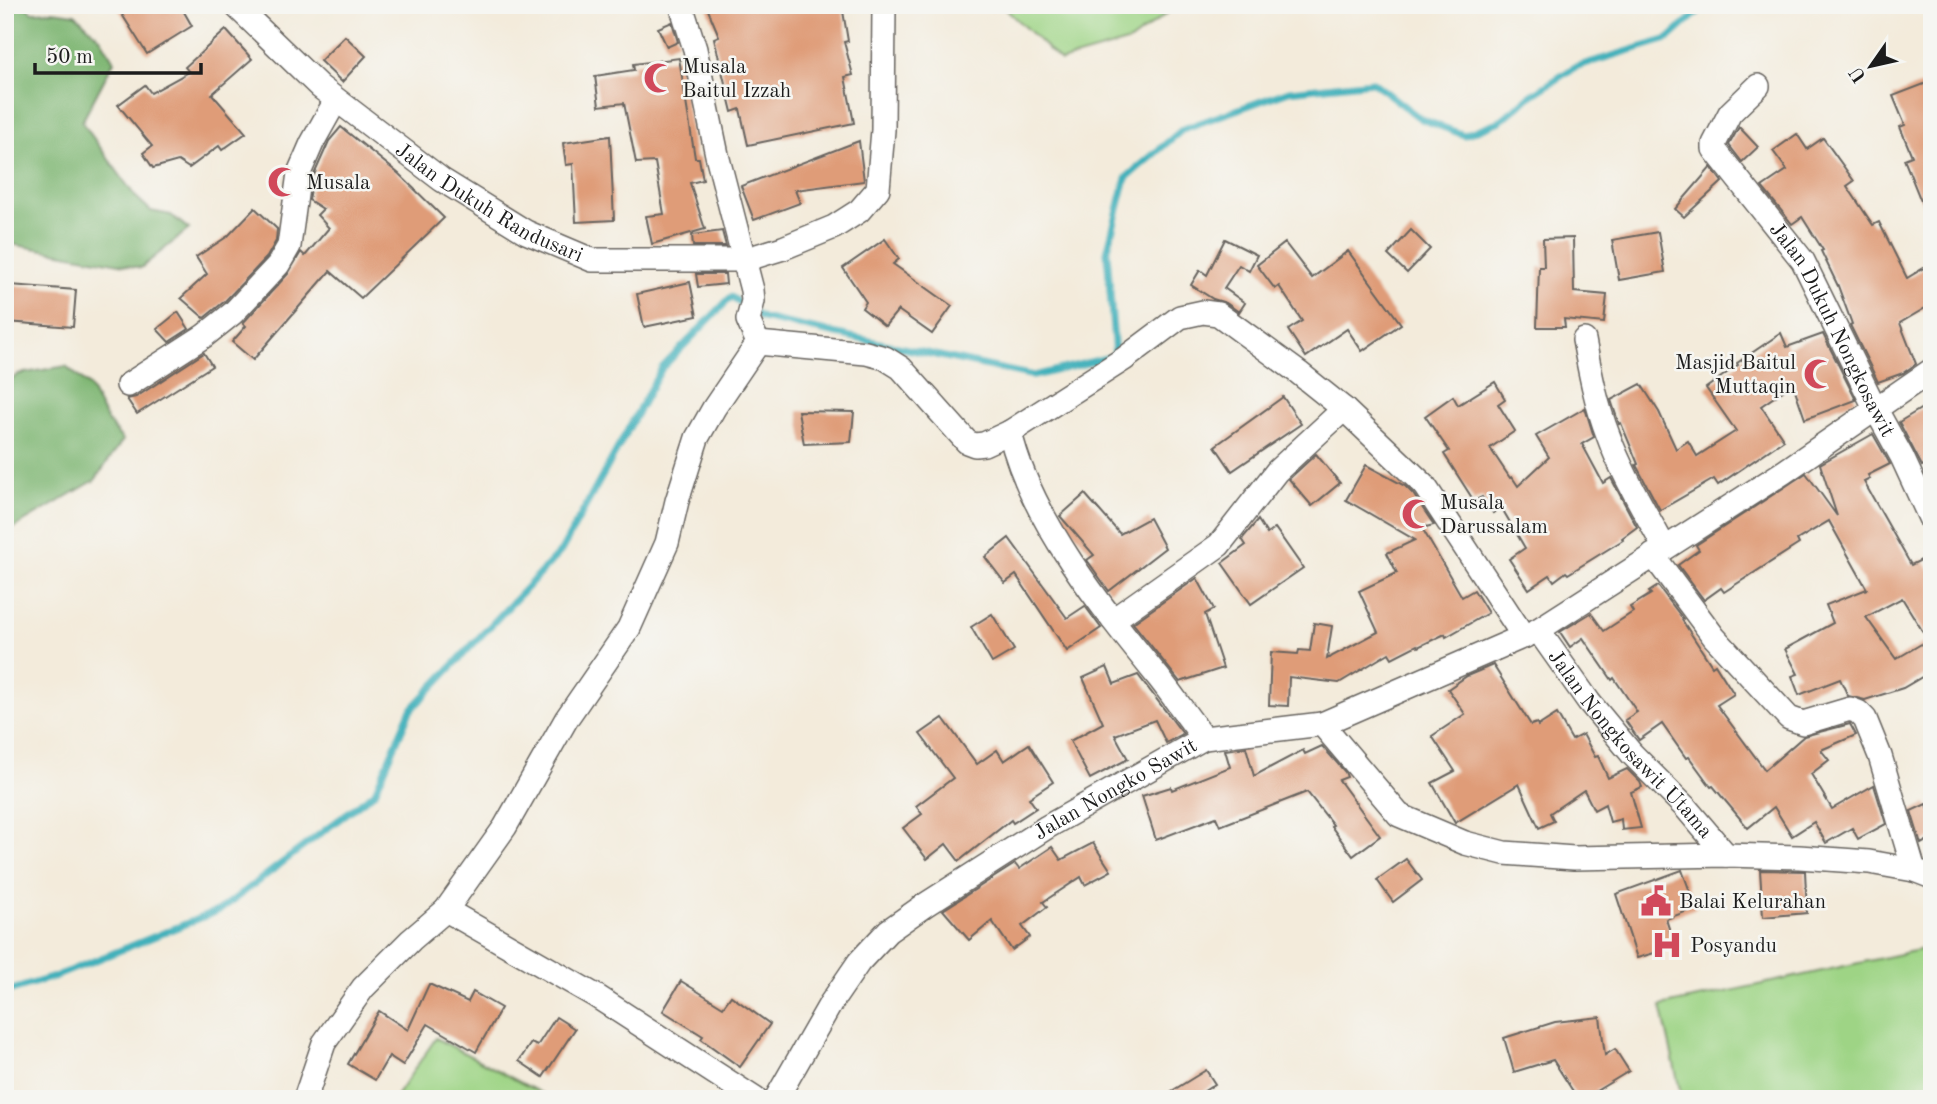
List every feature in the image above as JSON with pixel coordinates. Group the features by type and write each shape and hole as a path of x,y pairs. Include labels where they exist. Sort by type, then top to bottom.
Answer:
{"street":[{"name":"Jalan Dukuh Randusari","path":"235,5 271,42 336,100 442,180 515,226 592,260 744,260 783,248 834,227 859,211 878,189 883,130 884,5"},
{"path":"305,1099 324,1043 363,988 411,940 446,910 505,827 567,718 629,628 667,543 677,501 698,438 714,408 758,343 744,260 717,155 695,49 681,5"},
{"name":"Jalan Dukuh Nongkosawit","path":"1758,86 1730,113 1714,149 1802,261 1902,457 1932,522"},
{"path":"128,385 204,336 233,313 278,265 289,246 299,173 336,100"},
{"name":"Jalan Nongkosawit Utama","path":"758,343 866,353 885,358 901,368 967,442 975,445 984,444 1010,432 1124,359 1180,317 1203,312 1218,314 1344,409 1424,485 1531,633 1632,754 1686,808 1726,855"},
{"path":"1584,340 1592,382 1608,435 1622,467 1659,551 1714,637 1789,719 1803,723 1850,709 1865,719 1925,872"},
{"name":"Jalan Nongko Sawit","path":"776,1099 831,1003 859,962 888,932 925,905 1097,796 1204,738 1322,724 1531,633 1783,472 1932,370"},
{"path":"1113,620 1219,544 1277,471 1344,409"},
{"path":"1010,432 1024,478 1060,544 1093,594 1204,738"},
{"name":"Jalan Nongkosawit Utama","path":"1322,724 1399,815 1465,843 1504,853 1574,858 1726,855 1799,857 1868,862 1925,872"},
{"path":"446,910 584,989 752,1098"}],"green space":[{"path":"5,5 24,5 32,12 75,14 101,39 114,61 82,122 135,196 151,211 171,215 189,229 141,268 5,243"},
{"path":"1001,5 1178,5 1130,41 1061,61"},
{"path":"66,366 89,386 108,422 123,440 95,480 5,533 5,384 19,374"},
{"path":"1932,947 1932,1099 1682,1099 1661,1006"},
{"path":"436,1038 550,1098 394,1099"}],"building":[{"path":"116,5 180,5 192,26 147,54"},
{"path":"706,5 842,5 848,41 844,42 853,75 845,77 854,123 748,145 740,109 732,112 714,38 719,36"},
{"path":"672,22 678,42 667,47 658,28"},
{"path":"226,30 252,59 212,94 246,133 222,150 219,146 189,168 178,161 153,168 143,153 152,146 118,105 145,85 151,93 189,72 185,67"},
{"path":"345,36 366,56 342,82 320,61"},
{"path":"679,58 695,158 699,158 703,180 690,183 705,229 652,244 646,216 664,214 655,162 636,163 624,103 599,106 595,76 634,70 633,64"},
{"path":"1932,81 1931,226 1904,159 1912,156 1900,127 1905,125 1893,96"},
{"path":"341,127 399,174 444,218 361,298 330,271 253,360 232,342 246,326 243,323 288,274 301,252 305,256 329,228 317,215 323,209 309,200 313,177 329,141"},
{"path":"1739,127 1758,147 1742,162 1729,145"},
{"path":"1797,134 1807,149 1823,138 1854,181 1847,186 1873,225 1879,222 1907,278 1932,263 1932,304 1900,323 1916,364 1903,373 1878,382 1850,325 1852,324 1838,286 1821,251 1823,250 1802,217 1792,224 1762,187 1787,170 1773,151"},
{"path":"610,136 614,220 576,222 573,164 566,165 563,143"},
{"path":"859,141 864,181 795,190 800,203 754,220 741,186"},
{"path":"1711,167 1722,182 1684,217 1675,209"},
{"path":"255,208 277,229 276,241 267,257 225,301 204,318 181,298 207,274 196,257 228,236"},
{"path":"1411,230 1430,249 1407,273 1388,255"},
{"path":"722,231 726,246 693,246 692,235"},
{"path":"1658,232 1665,272 1619,280 1612,240"},
{"path":"1573,238 1574,292 1607,295 1604,323 1564,319 1565,327 1537,327 1539,267 1544,267 1543,239"},
{"path":"885,239 899,259 893,264 952,306 932,334 898,310 885,326 862,308 866,302 843,268"},
{"path":"1225,239 1257,255 1249,271 1239,265 1224,288 1245,303 1239,312 1191,285 1200,270 1207,275"},
{"path":"1285,243 1312,278 1348,251 1401,324 1362,351 1347,329 1306,357 1288,330 1302,321 1279,286 1275,289 1257,265"},
{"path":"696,274 725,274 726,284 698,287"},
{"path":"690,282 697,316 644,327 637,294"},
{"path":"10,285 76,290 73,327 7,322"},
{"path":"178,312 189,329 169,342 157,329"},
{"path":"1781,333 1787,347 1823,334 1856,400 1805,419 1793,384 1761,406 1784,440 1718,485 1714,479 1660,510 1636,465 1638,464 1611,400 1641,384 1659,412 1676,449 1688,441 1697,456 1736,431 1706,388"},
{"path":"204,353 212,366 137,414 127,399 136,397"},
{"path":"1495,382 1505,399 1498,404 1515,431 1490,448 1510,478 1512,477 1518,486 1549,457 1536,436 1585,408 1594,437 1582,444 1603,483 1611,478 1637,527 1622,538 1623,540 1568,574 1566,572 1554,581 1550,575 1529,589 1509,559 1525,548 1501,507 1493,513 1482,497 1474,501 1444,454 1449,451 1425,416 1453,396 1458,405"},
{"path":"1283,397 1301,424 1232,471 1215,446"},
{"path":"1932,402 1932,460 1922,466 1899,422"},
{"path":"798,411 854,412 851,442 804,444"},
{"path":"1873,434 1890,464 1868,475 1870,479 1864,482 1911,565 1923,559 1932,574 1932,671 1903,688 1865,700 1848,696 1840,679 1799,695 1792,676 1798,674 1785,649 1833,623 1826,605 1867,589 1829,521 1797,540 1799,544 1724,592 1721,588 1704,600 1678,565 1699,550 1696,545 1806,473 1837,516 1820,464","holes":["1902,598 1928,640 1896,659 1866,617"]},
{"path":"1316,454 1340,483 1312,506 1289,479"},
{"path":"1366,465 1405,486 1413,494 1434,525 1422,528 1462,597 1474,590 1488,613 1446,637 1445,634 1392,658 1389,653 1339,683 1289,677 1288,706 1269,705 1271,652 1298,654 1299,650 1310,651 1314,623 1332,626 1327,659 1378,632 1359,591 1397,573 1387,553 1415,540 1346,500"},
{"path":"1085,494 1120,534 1149,518 1165,548 1109,591 1087,560 1094,555 1060,516"},
{"path":"1258,520 1267,534 1275,528 1303,568 1251,604 1222,563 1246,545 1242,539"},
{"path":"1009,538 1067,618 1085,606 1101,628 1067,651 1016,575 1005,583 985,557"},
{"path":"1197,578 1214,609 1205,614 1223,668 1180,682 1133,623"},
{"path":"1658,586 1734,694 1717,705 1765,770 1804,736 1850,724 1856,735 1821,750 1829,760 1811,774 1832,809 1874,785 1886,824 1858,839 1852,828 1826,843 1814,822 1792,836 1774,807 1748,828 1713,786 1711,787 1689,757 1686,758 1662,724 1639,740 1625,720 1637,712 1614,678 1612,680 1583,638 1570,647 1560,632 1591,613 1604,631 1633,612 1630,607 1651,594 1649,592"},
{"path":"992,614 1014,650 992,663 971,627"},
{"path":"1493,665 1531,725 1537,723 1538,726 1557,714 1572,740 1583,734 1595,757 1598,756 1608,778 1627,769 1640,782 1642,787 1631,792 1641,828 1622,830 1621,819 1610,822 1605,804 1594,810 1584,790 1550,813 1554,821 1539,828 1519,784 1455,823 1432,783 1455,771 1432,736 1465,714 1448,689 1467,676"},
{"path":"1107,667 1114,684 1138,675 1183,734 1166,743 1155,720 1115,735 1128,759 1090,779 1070,741 1103,723 1083,678"},
{"path":"943,718 977,764 997,750 1004,761 1029,744 1053,782 1029,798 1036,808 1013,823 1011,820 959,861 946,844 927,859 903,828 922,814 916,806 953,778 920,734"},
{"path":"1322,746 1345,772 1347,777 1339,780 1380,836 1353,856 1307,792 1220,826 1216,817 1156,840 1142,796 1171,787 1172,790 1230,767 1225,750 1246,747 1254,776 1303,750 1305,754"},
{"path":"1926,804 1932,815 1932,838 1921,844 1911,811"},
{"path":"1093,843 1111,871 1085,885 1081,877 1043,902 1047,907 1022,926 1030,937 1012,950 992,921 969,940 943,910 1015,864 1019,869 1052,847 1061,860"},
{"path":"1406,859 1422,880 1393,902 1377,880"},
{"name":"Balai Kelurahan","path":"1682,870 1696,908 1666,919 1675,947 1637,958 1616,894"},
{"path":"1760,870 1805,871 1807,913 1763,917"},
{"path":"681,981 723,1007 731,996 770,1024 740,1067 701,1039 703,1036 663,1011"},
{"path":"429,984 468,1002 473,992 501,1008 476,1052 428,1024 403,1065 389,1056 375,1080 348,1064 379,1011 408,1030"},
{"path":"556,1017 575,1029 543,1077 519,1061 531,1043 537,1046"},
{"path":"1600,1017 1605,1055 1615,1049 1629,1071 1583,1099 1578,1099 1553,1060 1514,1072 1504,1038 1555,1022"},
{"path":"1206,1070 1215,1084 1192,1099 1159,1099"}],"waterway":[{"path":"5,992 54,977 220,910 375,792 410,711 561,551 662,368 731,297 762,318 1034,376 1115,356 1107,252 1126,178 1183,129 1289,91 1373,82 1421,119 1464,135 1500,121 1529,97 1575,67 1668,39 1706,5"}],"place":[{"name":"Musala Baitul Izzah","path":"659,78"},
{"name":"Musala","path":"283,182"},
{"name":"Masjid Baitul Muttaqin","path":"1819,374"},
{"name":"Musala Darussalam","path":"1417,514"},
{"name":"Balai Kelurahan","path":"1656,901"},
{"name":"Posyandu","path":"1667,945"}]}
